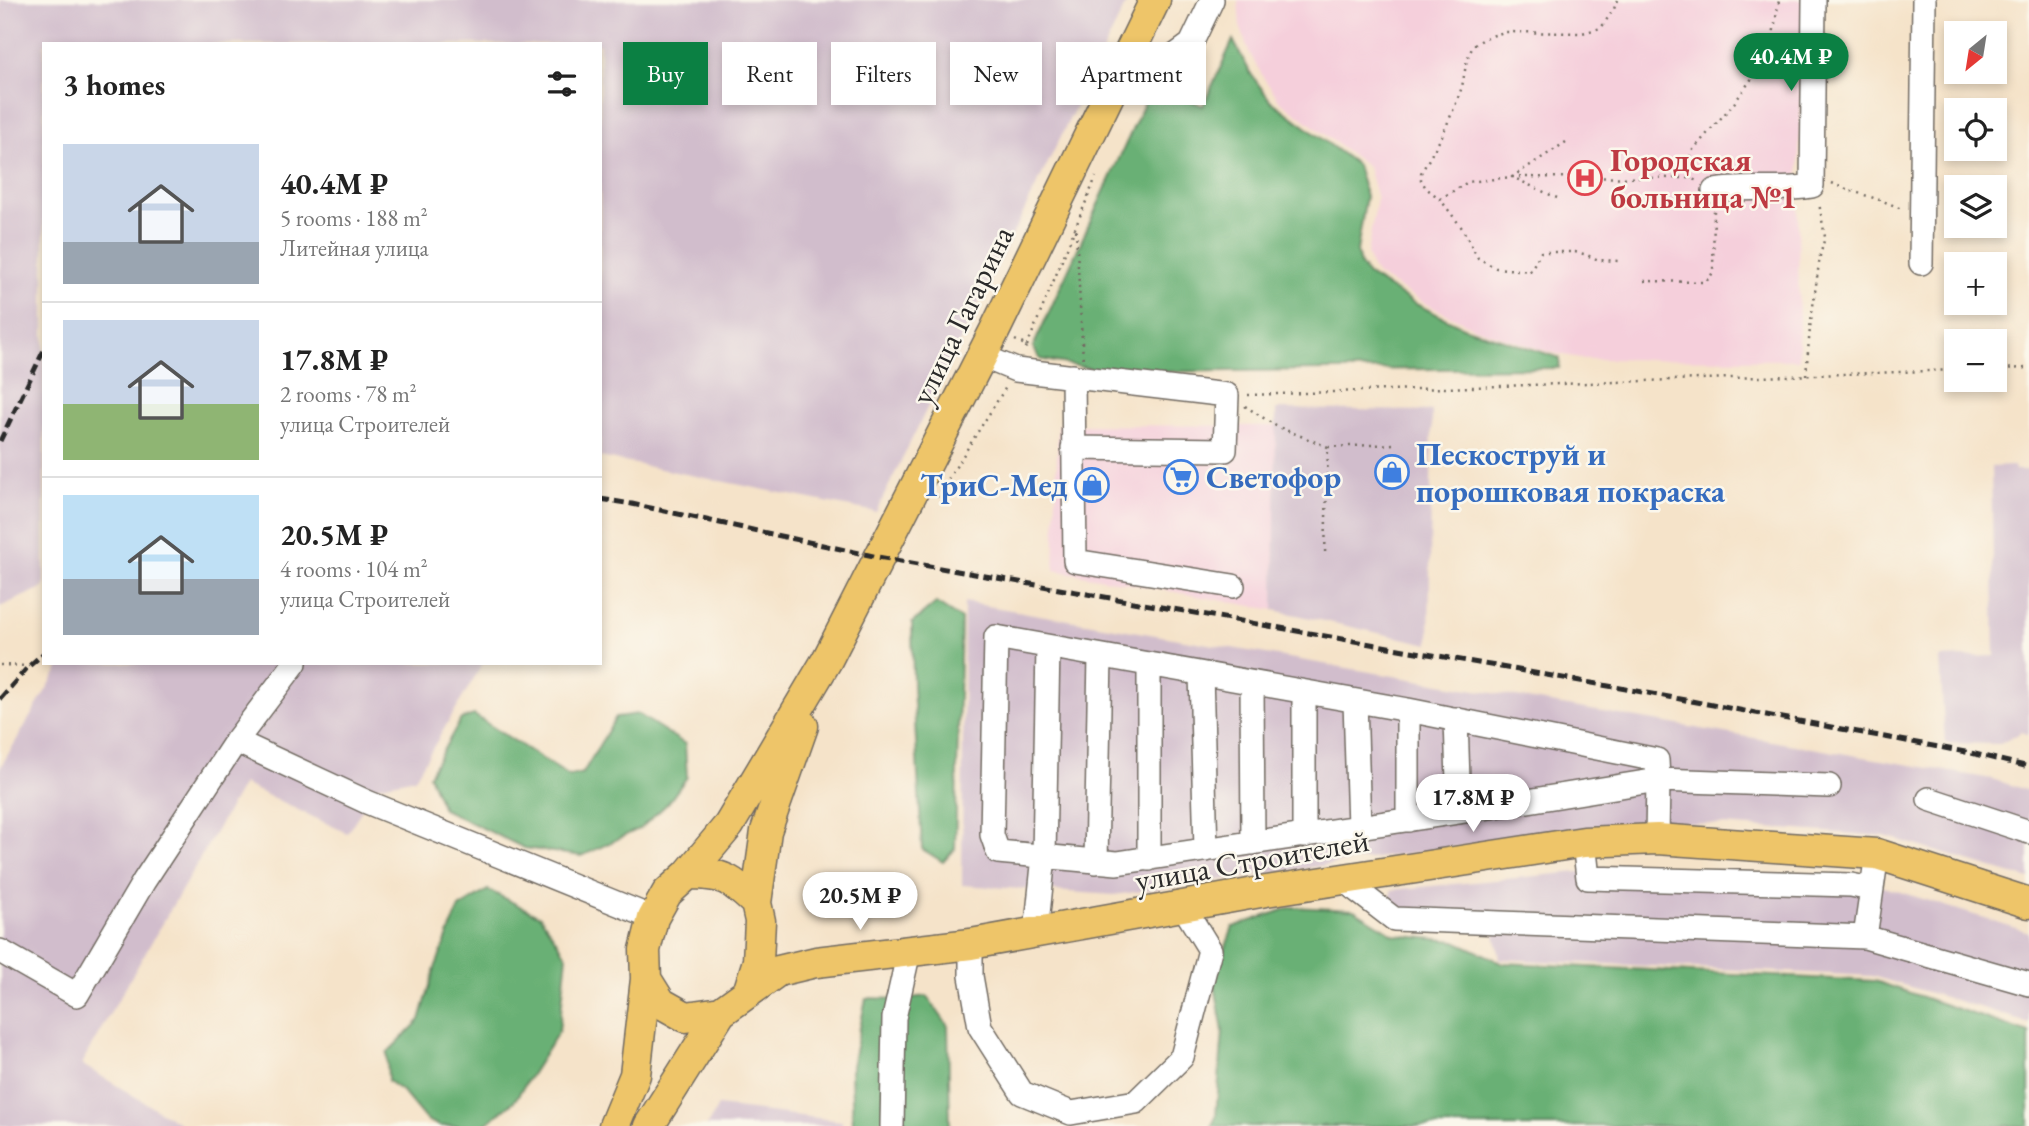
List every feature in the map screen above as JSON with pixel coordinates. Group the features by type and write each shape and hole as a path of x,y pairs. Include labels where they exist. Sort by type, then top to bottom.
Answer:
{"main road":[{"name":"улица Гагарина","path":"1134,42 1155,0"},
{"name":"улица Гагарина","path":"827,660 982,356 1103,105"},
{"path":"614,1126 635,1075 646,979 645,950 653,918 667,893 688,874 729,825 827,660"},
{"path":"649,1126 721,1012 748,993 758,961 758,912 766,831 827,660"},
{"name":"улица Строителей","path":"748,993 778,971 816,962 971,944 1342,879 1584,842 1657,839 1877,854 2029,903"},
{"path":"688,874 715,874 735,883 784,947 816,962"},
{"path":"646,979 661,1003 687,1017 721,1012"}],"street":[{"path":"1192,42 1212,0"},
{"path":"1714,191 1733,188 1814,187 1814,0"},
{"path":"1921,263 1924,0"},
{"path":"982,356 1016,369 1227,395 1225,450 1073,448"},
{"path":"1079,377 1073,448 1074,561 1233,586"},
{"path":"1657,839 1658,780 1657,760 1408,710 996,638 992,835 998,852 1117,863 1658,780 1829,786"},
{"path":"1036,933 1044,856 1048,647"},
{"path":"1096,862 1100,656"},
{"path":"1149,664 1149,859"},
{"path":"0,951 77,995 144,881 236,741 293,665"},
{"path":"1201,674 1206,850"},
{"path":"1252,683 1254,843"},
{"path":"1304,692 1304,836"},
{"path":"1355,701 1359,827"},
{"path":"1408,710 1408,820"},
{"path":"1456,719 1460,812"},
{"path":"236,741 367,802 653,918"},
{"path":"1929,799 2029,832"},
{"path":"1584,842 1588,878 1851,885 1871,889"},
{"path":"1865,937 1877,854"},
{"path":"1342,879 1394,919 1865,937 2029,984"},
{"path":"971,944 971,976 980,1027 1022,1093 1071,1113 1136,1102 1182,1057 1210,950 1183,906"},
{"path":"892,1126 894,1018 909,951"}],"path":[{"path":"1617,0 1601,28 1582,33 1504,32 1485,38 1474,46 1466,59 1462,86 1455,106 1421,173 1421,180 1426,188 1440,199 1462,228 1478,258 1496,268 1530,271 1541,253 1575,252 1598,260 1619,261"},
{"path":"1690,178 1692,151 1735,102 1770,53 1779,0"},
{"path":"1512,177 1566,142"},
{"path":"1440,199 1468,182 1512,177 1690,178 1714,191 1713,272 1709,279 1703,282 1644,281"},
{"path":"1512,177 1557,198"},
{"path":"1027,345 1096,178"},
{"path":"1807,375 1810,328 1825,237 1814,187 1851,192 1888,202 1922,220"},
{"path":"1076,227 1079,377"},
{"path":"2007,369 2029,368"},
{"path":"1227,395 1944,370"},
{"path":"1227,395 1276,426 1328,447 1395,444"},
{"path":"1325,554 1328,447"},
{"path":"0,665 29,666"}],"shaded area":[{"path":"0,0 1128,0 1107,42 1056,42 1056,105 1076,105 876,512 602,457 602,42 42,42 42,588 0,607"},
{"name":"Городская больница №1","path":"1238,0 1804,0 1798,189 1799,360 1584,359 1549,352 1475,328 1426,304 1377,275 1367,253 1377,199 1368,167 1280,101 1249,52 1240,26"},
{"path":"1276,409 1432,411 1429,644 1274,610"},
{"path":"1058,425 1276,426 1274,610 1054,570"},
{"path":"2014,466 2015,470 2029,470 2029,735 2022,732 2000,744 1945,743 1940,658 1995,656 1991,467"},
{"path":"964,602 1992,779 2029,791 2029,879 1885,836 1647,820 1114,895 962,885"},
{"path":"61,665 482,665 415,778 377,786 347,833 243,784 81,1064 184,1126 0,1126 0,768"},
{"path":"1578,872 1852,877 2029,932 2029,1024 1872,976 1500,959 1494,929 1390,922 1391,890"},
{"path":"718,1106 842,1121 842,1126 707,1126"}],"green space":[{"path":"1233,40 1251,74 1270,100 1357,165 1366,196 1357,251 1360,265 1368,275 1418,305 1463,327 1560,358 1559,368 1109,372 1040,359 1033,347 1143,105 1203,106 1206,105 1206,99"},
{"path":"936,603 961,619 955,849 943,862 922,849 913,686 912,623"},
{"path":"638,714 685,744 687,777 668,803 641,828 582,856 524,848 443,809 429,775 461,719 474,715 569,776 583,773 616,717"},
{"path":"488,890 540,916 567,956 559,1031 515,1100 484,1126 440,1126 426,1120 402,1091 388,1081 387,1053 420,1020 435,968 459,908"},
{"path":"1292,907 1354,910 1395,935 1455,941 1503,963 1875,981 2029,1033 2029,1126 1212,1126 1216,1116 1223,1031 1214,980 1233,927"},
{"path":"927,996 948,1026 950,1126 853,1126 851,1071 866,998 901,999"}],"railway":[{"path":"0,441 42,354"},
{"path":"602,499 878,557 1637,691 1971,753 2029,767"},
{"path":"0,699 42,655"}],"place":[{"name":"Городская больница №1","path":"1585,178"},
{"name":"Пескоструй и порошковая покраска","path":"1392,472"},
{"name":"Светофор","path":"1181,477"},
{"name":"ТриС-Мед","path":"1092,485"}]}
